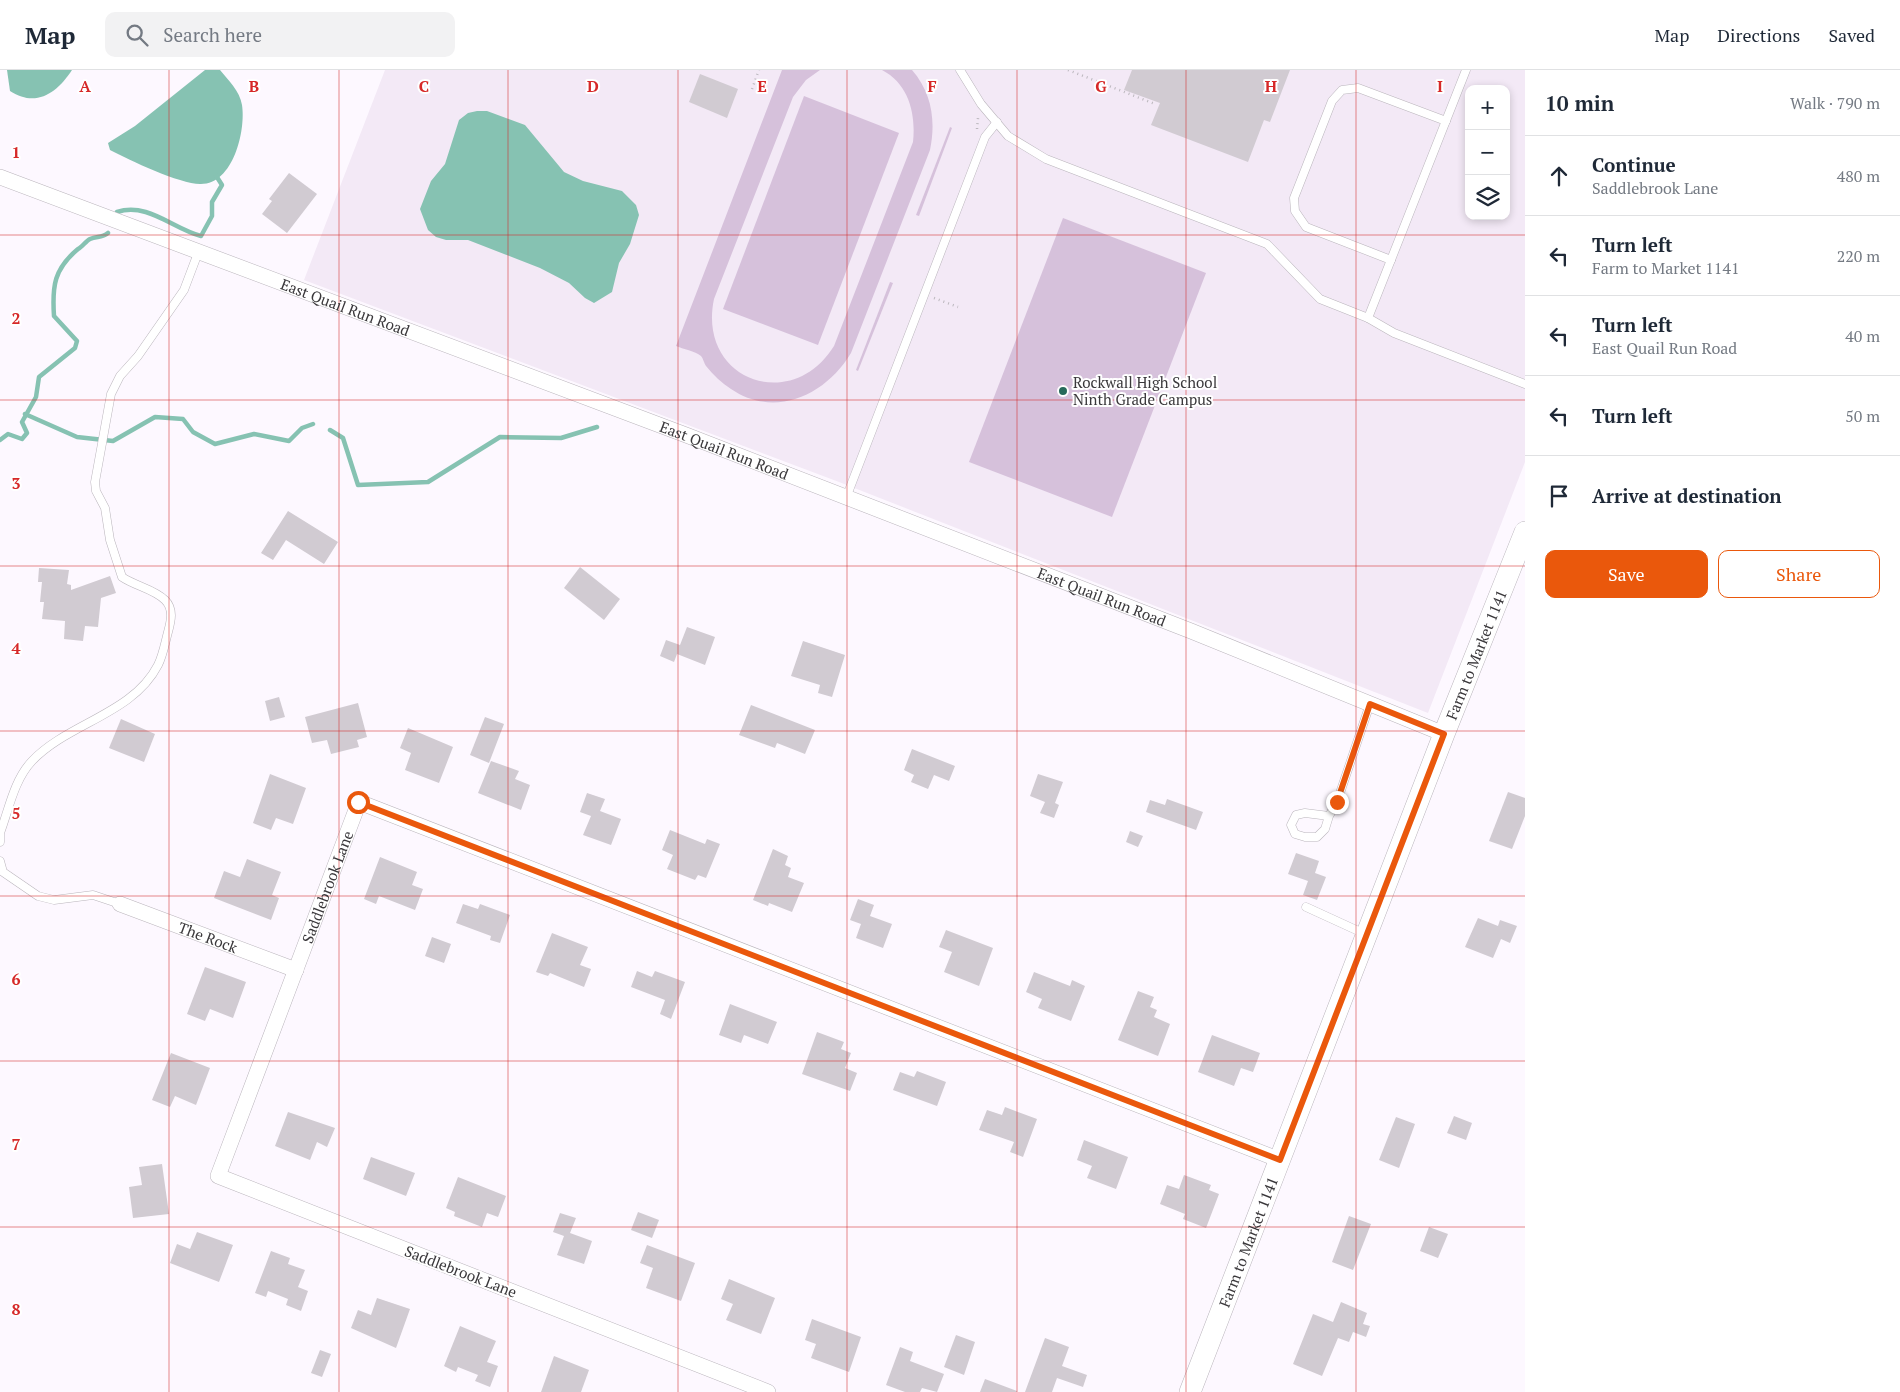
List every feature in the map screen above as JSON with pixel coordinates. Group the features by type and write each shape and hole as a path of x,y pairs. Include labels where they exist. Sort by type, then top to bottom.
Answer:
{"street":[{"name":"East Quail Run Road","path":"0,177 198,253 602,403 1184,628 1444,734"},
{"name":"Farm to Market 1141","path":"1190,1392 1444,734 1525,532"},
{"name":"Saddlebrook Lane","path":"768,1392 218,1176 358,802 1280,1160"},
{"name":"The Rock","path":"120,904 296,970"}],"lane":[{"path":"960,70 981,104 1008,136 1046,159 1267,244 1320,299 1368,318 1394,333 1525,384"},
{"path":"1368,318 1466,70"},
{"path":"1391,260 1306,227 1294,211 1294,198 1332,101 1342,90 1358,88 1446,121"},
{"path":"846,498 985,137 997,122"},
{"path":"0,842 0,833 21,774 49,746 90,723 133,695 153,674 159,664 172,619 170,608 165,600 122,577 110,540 105,508 96,491 98,465 111,394 120,376 143,349 184,290 198,253"},
{"path":"1329,816 1305,813 1296,815 1291,825 1295,834 1305,837 1317,837 1325,829 1329,816 1337,802 1370,704"},
{"path":"0,861 3,872 38,896 54,900 94,895 120,904"},
{"path":"1306,907 1367,935"}],"path":[{"path":"752,89 759,70"},
{"path":"1068,70 1155,104"}],"shaded area":[{"path":"7,70 72,70 53,91 45,96 29,98 10,91"},
{"path":"205,70 220,70 236,90 242,105 243,116 239,142 235,155 221,176 211,182 191,183 155,171 110,150 108,143 135,126"},
{"name":"Rockwall High School Ninth Grade Campus","path":"385,70 1525,70 1525,462 1428,713 839,482 304,280"},
{"path":"782,70 820,70 806,80 793,97 714,299 713,327 720,350 733,367 751,378 773,383 795,379 816,367 834,346 913,142 914,131 909,101 899,83 882,70 912,70 919,79 928,98 933,128 930,150 851,353 828,381 814,391 782,402 765,402 748,398 731,389 712,373 701,356 676,346"},
{"path":"804,96 899,133 818,345 723,309"},
{"path":"487,111 525,125 564,172 583,181 622,191 636,205 639,215 630,244 619,263 612,292 594,303 585,298 569,283 540,268 468,240 446,240 436,237 428,230 420,209 431,181 445,164 459,120 468,113"},
{"path":"950,127 952,128 919,216 916,215"},
{"path":"1063,218 1206,273 1112,517 969,462"},
{"path":"890,282 893,283 858,371 856,370"}],"building":[{"path":"1132,70 1290,70 1270,122 1264,120 1248,162 1151,125 1160,103 1124,90"},
{"path":"700,74 738,89 727,118 689,102"},
{"path":"289,173 317,194 287,233 262,214 272,201 269,199"},
{"path":"288,511 338,542 324,564 286,540 273,560 261,553"},
{"path":"580,567 620,599 604,620 564,588"},
{"path":"39,568 69,570 67,584 71,585 71,590 110,576 116,593 101,598 98,627 85,626 83,641 64,639 65,621 42,619 44,602 40,602 42,582 38,582"},
{"path":"687,627 715,637 705,665 677,654 674,662 660,656 666,640 680,645"},
{"path":"803,641 845,655 832,697 818,693 820,685 791,676"},
{"path":"279,697 285,717 270,721 265,701"},
{"path":"358,703 367,737 357,740 359,747 331,754 327,740 312,743 305,717"},
{"path":"751,705 815,730 805,754 777,743 775,748 739,735"},
{"path":"485,717 504,724 489,763 470,755"},
{"path":"121,719 155,734 144,762 109,748"},
{"path":"408,728 453,747 439,783 405,770 411,753 400,748"},
{"path":"912,749 955,766 949,781 934,775 928,789 911,782 914,775 904,770"},
{"path":"491,761 519,771 515,779 530,785 521,810 478,793"},
{"path":"270,774 306,788 293,824 276,818 271,830 253,823"},
{"path":"1038,774 1063,782 1055,803 1059,805 1054,818 1040,813 1045,802 1030,796"},
{"path":"1508,792 1525,798 1525,816 1512,849 1489,841"},
{"path":"587,793 605,799 600,811 621,819 611,845 583,835 591,816 580,812"},
{"path":"1167,799 1203,812 1196,830 1146,812 1150,800 1165,805"},
{"path":"670,830 705,844 707,839 720,844 706,878 698,875 695,880 667,869 673,855 662,850"},
{"path":"1130,831 1143,836 1138,847 1126,842"},
{"path":"773,849 788,856 785,865 791,868 788,877 804,883 792,912 769,903 768,906 753,900"},
{"path":"1296,853 1319,861 1315,873 1326,877 1317,900 1303,895 1308,881 1288,874"},
{"path":"380,857 417,872 412,885 423,889 415,910 379,896 376,904 364,899"},
{"path":"247,859 281,872 272,895 279,898 271,920 214,898 224,871 240,877"},
{"path":"858,899 874,905 870,916 892,924 883,948 856,938 861,924 850,920"},
{"path":"463,904 478,909 480,904 510,915 500,943 490,940 491,936 456,923"},
{"path":"1478,918 1498,926 1500,920 1517,926 1510,943 1501,939 1493,958 1465,947"},
{"path":"946,930 993,948 979,986 944,972 952,952 939,947"},
{"path":"552,933 588,947 580,965 591,969 584,987 550,973 548,976 536,972"},
{"path":"432,937 451,944 444,963 425,956"},
{"path":"205,967 246,982 233,1018 210,1009 205,1021 187,1014"},
{"path":"637,971 652,977 655,971 685,982 671,1019 660,1014 665,1000 631,987"},
{"path":"1034,972 1070,986 1072,980 1085,986 1071,1021 1038,1008 1042,999 1026,992"},
{"path":"1138,991 1154,997 1150,1007 1157,1010 1154,1017 1170,1024 1158,1056 1118,1040"},
{"path":"730,1004 777,1022 768,1044 744,1035 741,1043 719,1035"},
{"path":"817,1032 844,1042 841,1049 851,1053 845,1068 857,1073 850,1091 802,1074"},
{"path":"1212,1035 1260,1053 1253,1072 1241,1068 1234,1086 1198,1072"},
{"path":"171,1053 210,1068 196,1105 175,1096 170,1107 152,1100"},
{"path":"917,1071 946,1082 937,1106 893,1090 900,1072 914,1077"},
{"path":"1005,1107 1037,1119 1023,1157 1010,1152 1014,1142 979,1130 987,1110 1002,1115"},
{"path":"288,1112 335,1128 327,1147 317,1142 310,1160 275,1146"},
{"path":"1454,1116 1472,1123 1466,1140 1447,1133"},
{"path":"1396,1117 1415,1124 1399,1168 1379,1160"},
{"path":"1084,1140 1128,1157 1116,1189 1087,1178 1092,1166 1077,1160"},
{"path":"371,1157 415,1173 406,1196 363,1179"},
{"path":"162,1164 169,1214 133,1218 129,1187 142,1185 139,1167"},
{"path":"1184,1175 1211,1185 1209,1190 1219,1194 1206,1228 1183,1219 1185,1214 1160,1204 1167,1185 1179,1189"},
{"path":"458,1177 506,1196 498,1217 487,1213 482,1227 454,1216 455,1212 446,1208"},
{"path":"638,1212 659,1220 652,1238 631,1230"},
{"path":"560,1213 576,1218 570,1233 592,1241 584,1264 557,1255 564,1236 553,1232"},
{"path":"1349,1216 1371,1224 1353,1270 1332,1262"},
{"path":"1429,1227 1448,1234 1438,1258 1420,1251"},
{"path":"197,1232 233,1245 219,1282 170,1263 177,1244 190,1249"},
{"path":"647,1245 695,1263 681,1301 646,1288 653,1268 640,1263"},
{"path":"271,1251 290,1258 288,1264 305,1270 298,1287 308,1291 301,1311 286,1305 288,1299 268,1291 266,1297 255,1293"},
{"path":"729,1279 775,1298 761,1334 726,1320 733,1304 721,1299"},
{"path":"377,1298 410,1309 396,1348 351,1328 358,1310 371,1315"},
{"path":"1341,1302 1367,1313 1363,1324 1370,1326 1366,1337 1353,1332 1349,1342 1338,1338 1322,1376 1293,1364 1313,1314 1333,1322"},
{"path":"812,1319 861,1337 849,1372 811,1358 816,1344 805,1340"},
{"path":"460,1326 496,1341 487,1362 498,1366 490,1387 475,1381 478,1375 458,1367 456,1372 444,1366"},
{"path":"956,1335 975,1342 964,1375 944,1367"},
{"path":"1045,1338 1069,1347 1062,1366 1087,1375 1083,1387 1057,1378 1052,1392 1025,1392"},
{"path":"900,1347 913,1352 910,1361 944,1374 937,1392 922,1388 920,1392 905,1392 886,1385"},
{"path":"320,1350 331,1354 322,1377 311,1373"},
{"path":"554,1356 589,1370 581,1392 541,1392"},
{"path":"985,1379 1017,1391 1017,1392 980,1392"}],"waterway":[{"path":"117,212 128,210 150,213 201,236 212,216 212,202 222,185 215,174"},
{"path":"0,440 8,434 22,439 27,433 22,422 36,397 39,377 75,348 77,341 54,316 54,287 59,271 70,256 88,240 104,236 108,233"},
{"path":"25,414 77,437 113,441 155,417 183,419 193,432 215,444 254,434 289,441 302,428 313,424"},
{"path":"330,430 343,438 358,485 428,482 500,437 561,438 597,427"}],"place":[{"name":"Rockwall High School Ninth Grade Campus","path":"1063,391"}],"route":[{"path":"358,802 1280,1160 1444,734 1370,704 1361,726 1337,802"}]}
